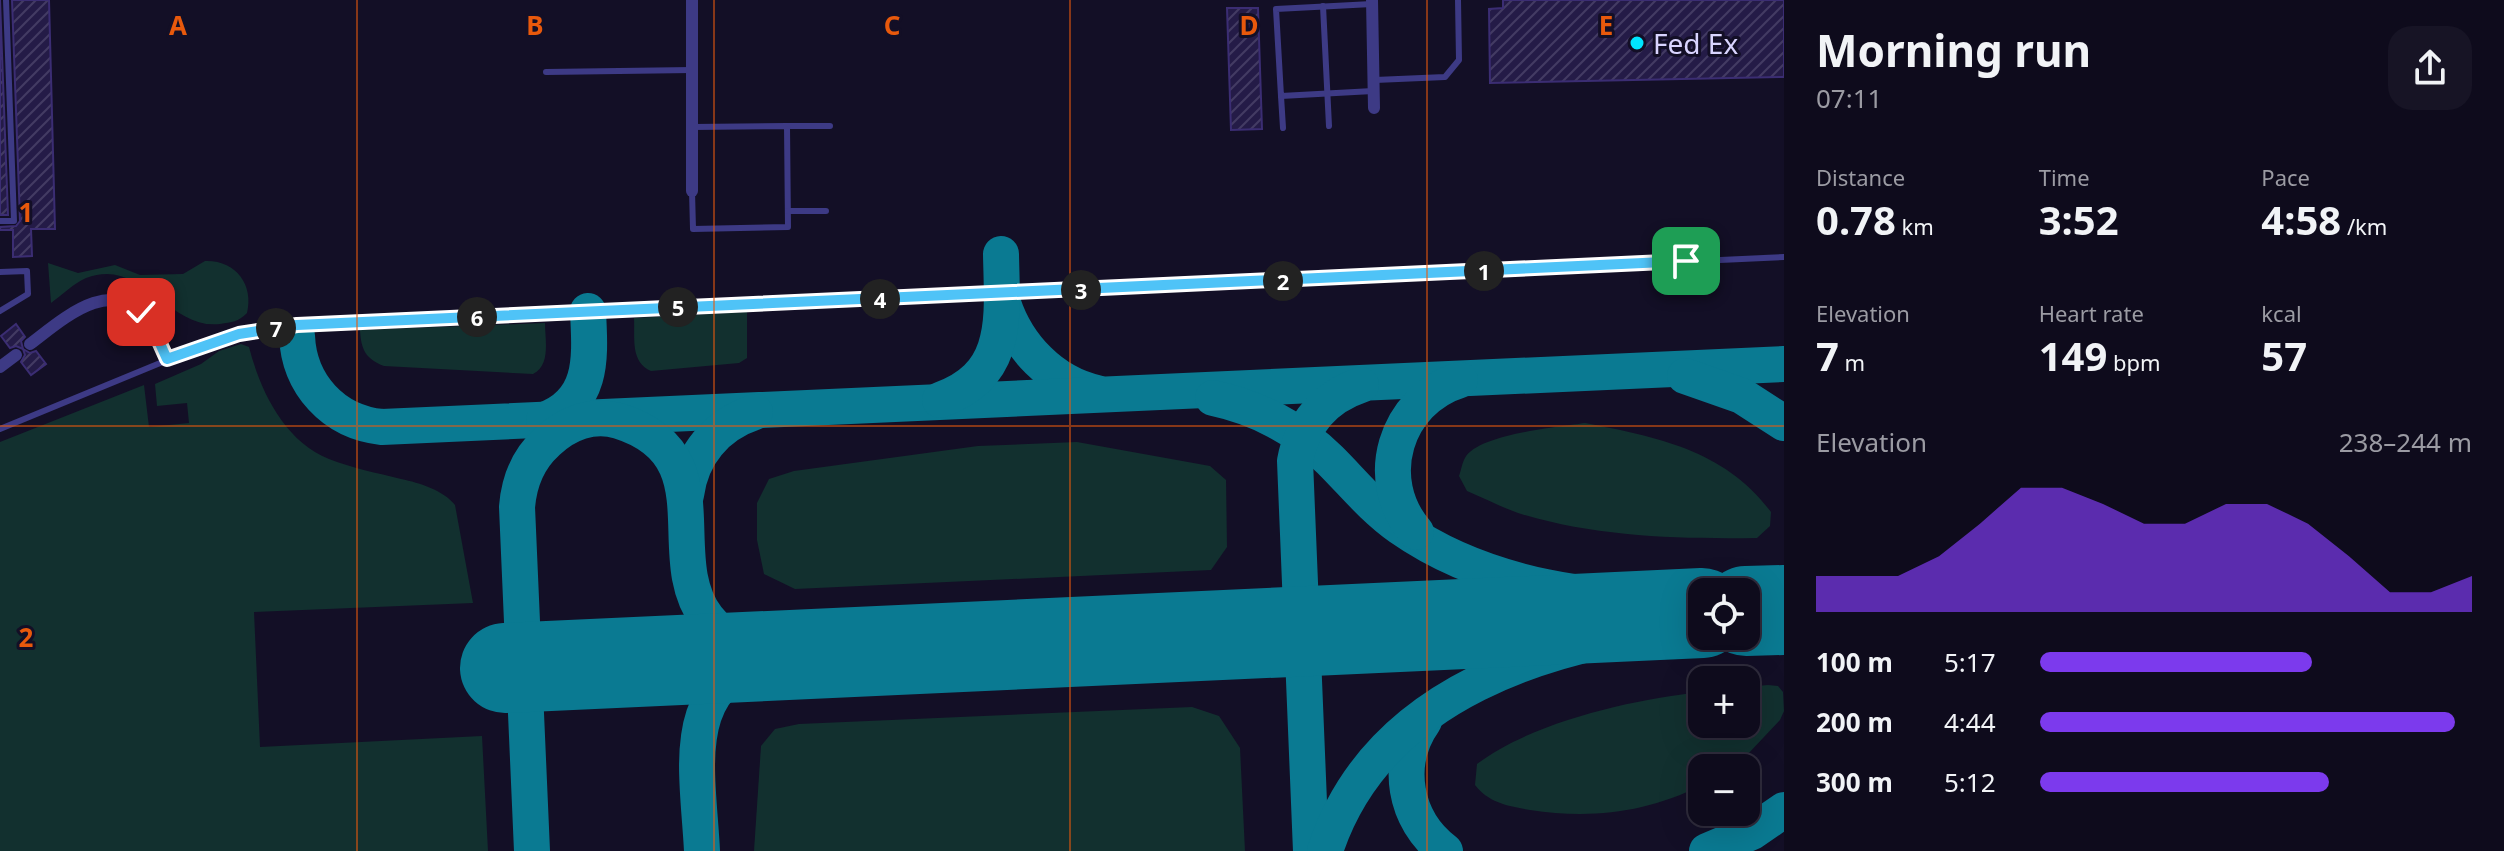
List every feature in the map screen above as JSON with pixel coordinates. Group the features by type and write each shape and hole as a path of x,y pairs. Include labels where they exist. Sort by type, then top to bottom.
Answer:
{"street":[{"path":"692,0 692,191"},
{"path":"1372,2 1374,108"},
{"path":"30,344 84,305 113,301 133,307 148,320 167,359"},
{"path":"0,367 16,355"}],"lane":[{"path":"0,221 14,221 6,0"},
{"path":"1281,96 1327,94 1445,77 1459,60 1458,0"},
{"path":"1283,128 1276,9 1372,2"},
{"path":"1323,6 1329,126"},
{"path":"546,72 692,70"},
{"path":"692,191 693,229 788,227 787,126"},
{"path":"692,127 830,126"},
{"path":"788,211 826,211"},
{"path":"0,429 167,359 239,334 297,325 1784,257"},
{"path":"0,272 27,271 28,294 0,311"}],"green space":[{"path":"205,261 226,265 240,276 248,293 247,313 241,318 220,324 202,323 185,316 139,284 106,274 82,280 51,303 48,263 78,273 115,265 140,275 183,274"},
{"path":"747,312 747,358 739,363 651,371 637,356 634,318"},
{"path":"545,323 545,358 533,374 384,366 366,353 360,330"},
{"path":"241,344 249,347 267,397 276,412 299,440 313,451 347,465 423,485 438,491 455,505 473,603 254,612 260,747 482,736 488,851 0,851 0,442 144,385 149,427 189,423 187,403 157,406 155,384 201,364 219,351"},
{"path":"1585,423 1663,441 1711,460 1753,491 1771,512 1770,526 1757,538 1667,537 1606,532 1518,513 1467,491 1459,476 1465,458 1486,443 1520,433"},
{"path":"1077,442 1210,466 1226,480 1227,547 1211,570 795,589 764,574 757,540 757,503 769,479 794,471 978,446"},
{"path":"1760,686 1778,686 1783,692 1784,711 1780,720 1748,754 1688,754 1688,791 1660,802 1618,811 1553,813 1500,803 1486,796 1475,785 1477,764 1526,736 1585,715 1646,700 1688,694 1688,738 1760,738"},
{"path":"1192,707 1219,716 1240,748 1245,851 754,851 761,746 775,729 799,724"}],"building":[{"path":"0,0 8,215 0,215"},
{"path":"12,0 49,0 55,229 31,229 32,256 13,257 13,230 0,230 0,227 16,226 20,221"},
{"name":"Fed Ex","path":"1503,0 1784,0 1784,77 1490,83 1489,9 1503,8"},
{"path":"1227,8 1258,8 1262,129 1231,130"},
{"path":"16,324 25,337 21,341 23,349 16,346 10,348 1,336"},
{"path":"23,349 30,353 36,351 46,364 31,375 21,362 25,355"}],"taxiway":[{"path":"940,400 963,389 980,375 991,359 1001,321 1001,254"},
{"path":"1003,303 1017,334 1038,360 1065,381 1097,393"},
{"path":"544,420 573,402 581,389 588,360 588,311"},
{"path":"297,336 304,370 322,398 348,417 382,427 1784,364"},
{"path":"1685,376 1742,396 1784,423"},
{"path":"1416,532 1402,511 1395,489 1393,466 1397,444 1406,423 1419,405 1438,390 1460,380"},
{"path":"1311,851 1295,461 1303,435 1317,414 1336,397 1361,385"},
{"path":"1213,398 1261,413 1305,438 1390,520 1434,548 1469,564 1545,587 1584,594 1688,601"},
{"path":"686,495 693,467 708,443 728,425 755,412"},
{"path":"532,851 517,507 522,480 530,463 555,435 581,421 600,418 619,421 652,437 672,457 682,482 688,565 694,593 707,618 725,636 746,647 793,655"},
{"path":"1760,620 1784,617"},
{"path":"1325,851 1350,796 1385,750 1428,713 1477,684 1531,661 1587,644 1688,627"},
{"path":"702,851 697,758 700,729 709,704 724,682 749,666 784,656"},
{"path":"1424,721 1409,755 1408,790 1420,824 1445,851"},
{"path":"1707,851 1752,832 1784,810"}],"runway":[{"path":"1760,611 1784,610"},
{"path":"505,668 1688,614"}],"place":[{"name":"Fed Ex","path":"1637,43"}],"route":[{"path":"141,312 153,328 167,359 239,334 297,325 1686,261"}]}
